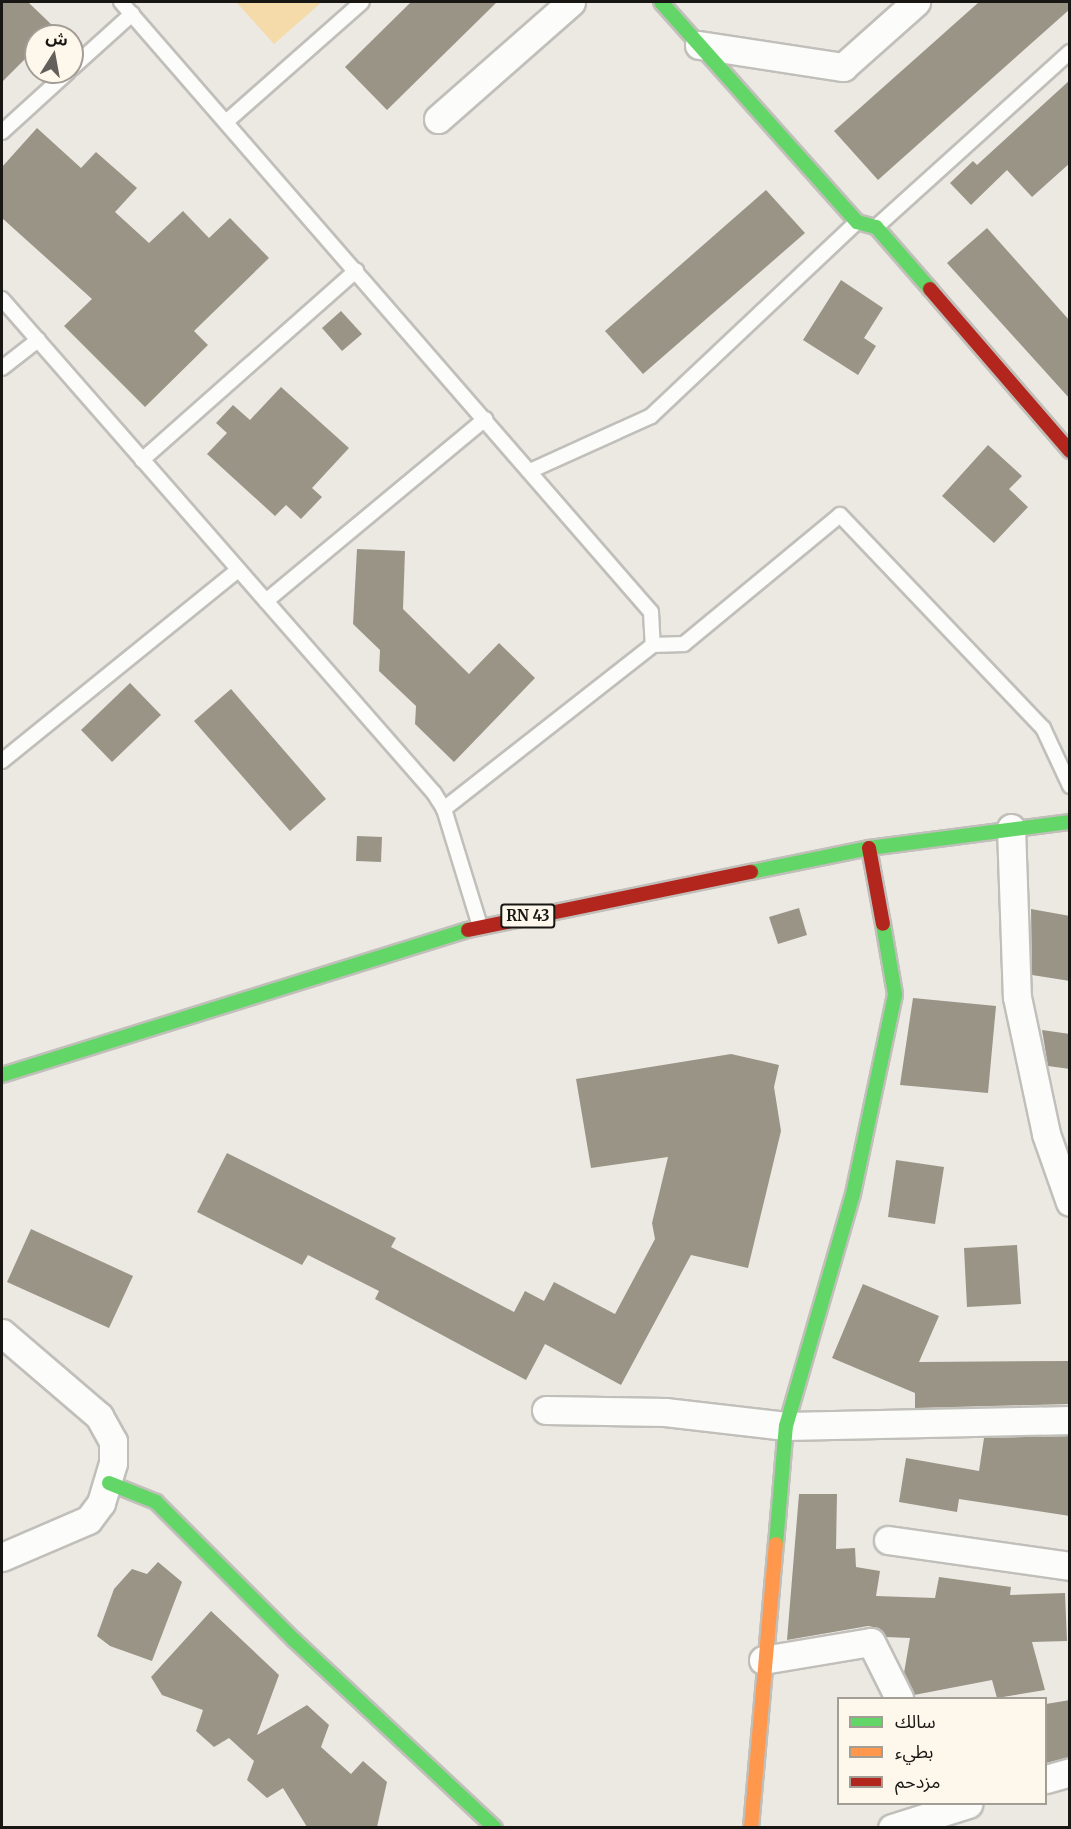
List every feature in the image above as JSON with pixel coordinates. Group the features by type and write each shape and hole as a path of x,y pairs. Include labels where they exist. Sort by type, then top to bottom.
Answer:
{"street":[{"path":"438,119 572,2"},
{"path":"661,2 857,222 876,227 1070,451"},
{"path":"699,45 843,67 916,2"},
{"name":"RN 43","path":"2,1075 480,926 869,848 1070,822"},
{"path":"1011,828 1017,997 1046,1134 1070,1202"},
{"path":"751,1827 763,1660 786,1426 853,1194 895,994 869,848"},
{"path":"2,1333 99,1416 113,1441 109,1483 88,1520 2,1557"},
{"path":"546,1410 665,1412 786,1426 1070,1420"},
{"path":"109,1483 156,1502 294,1640 495,1827"},
{"path":"888,1540 1070,1566"},
{"path":"763,1660 871,1642 898,1697"},
{"path":"1047,1779 1070,1772"},
{"path":"892,1827 957,1805"}],"lane":[{"path":"121,2 651,612 653,645"},
{"path":"226,122 362,2"},
{"path":"84,57 132,14"},
{"path":"876,227 1070,52"},
{"path":"2,132 55,84"},
{"path":"530,471 651,416 857,222"},
{"path":"142,460 356,271"},
{"path":"2,299 434,793 444,809 480,926"},
{"path":"2,368 38,340"},
{"path":"266,601 485,419"},
{"path":"444,809 653,645 684,644 840,515 1043,728 1070,786"},
{"path":"2,761 238,570"}],"shaded area":[{"path":"236,2 322,2 274,44"}],"building":[{"path":"2,2 28,2 51,24 24,24 24,60 2,82"},
{"path":"411,2 497,2 387,110 345,67"},
{"path":"979,2 1070,2 1070,9 878,180 834,131"},
{"path":"1070,80 1070,163 1032,197 1007,170 971,205 950,183 973,161 977,165"},
{"path":"37,128 81,168 96,152 137,188 115,212 149,243 183,211 209,238 230,218 269,258 194,331 208,345 145,407 64,326 92,299 2,218 2,167"},
{"path":"766,190 805,233 643,374 605,331"},
{"path":"987,228 1070,321 1070,399 947,263"},
{"path":"841,280 883,308 864,338 876,346 858,375 803,340"},
{"path":"341,311 362,334 342,351 322,328"},
{"path":"281,387 349,448 312,488 322,497 301,519 286,505 275,516 207,454 227,433 216,423 233,405 250,420"},
{"path":"988,445 1022,476 1009,489 1028,507 994,543 942,496"},
{"path":"357,549 405,551 403,609 469,674 499,643 535,678 454,762 415,724 416,706 379,671 380,650 353,624"},
{"path":"130,683 161,715 112,762 81,730"},
{"path":"231,689 326,799 290,831 194,721"},
{"path":"357,836 382,837 381,862 356,861"},
{"path":"799,908 807,935 778,944 769,917"},
{"path":"1031,909 1070,916 1070,981 1032,975"},
{"path":"913,998 996,1006 988,1093 900,1085"},
{"path":"1042,1030 1070,1034 1070,1069 1048,1066"},
{"path":"731,1054 779,1065 774,1087 781,1131 748,1268 691,1255 621,1385 545,1344 526,1380 375,1299 379,1291 308,1255 302,1265 197,1212 227,1153 396,1238 391,1247 514,1312 525,1291 544,1301 554,1282 615,1314 655,1239 652,1223 668,1157 591,1168 576,1079"},
{"path":"896,1160 944,1167 935,1224 888,1217"},
{"path":"31,1229 133,1276 109,1328 7,1282"},
{"path":"1017,1245 1021,1304 967,1307 964,1248"},
{"path":"863,1284 939,1316 919,1362 1070,1361 1070,1404 915,1408 915,1393 832,1358"},
{"path":"1070,1436 1070,1516 959,1499 957,1512 899,1502 906,1458 979,1471 984,1438"},
{"path":"799,1494 837,1494 836,1549 855,1548 856,1567 880,1571 876,1596 935,1598 939,1577 1011,1587 1010,1595 1065,1593 1067,1641 1032,1642 1045,1690 997,1697 992,1680 914,1695 904,1673 910,1638 886,1637 879,1628 868,1626 787,1640"},
{"path":"158,1562 182,1582 152,1661 110,1646 97,1636 114,1589 132,1569 147,1574"},
{"path":"211,1611 279,1675 257,1735 307,1705 329,1725 321,1747 351,1774 363,1761 387,1782 377,1827 307,1827 283,1788 267,1798 247,1780 254,1761 229,1738 214,1747 196,1731 203,1710 162,1695 151,1677"},
{"path":"1070,1700 1070,1757 1047,1763 1047,1704"}],"traffic: fast":[{"path":"661,2 857,222 876,227 930,289"},
{"path":"751,872 869,848 1070,822"},
{"path":"776,1544 786,1426 853,1194 895,994 883,924"},
{"path":"2,1075 468,930"},
{"path":"109,1483 156,1502 294,1640 495,1828"}],"traffic: slow":[{"path":"751,1828 776,1544"}],"traffic: jam":[{"path":"930,289 1070,451"},
{"path":"869,848 883,924"},
{"path":"468,930 751,872"}]}
